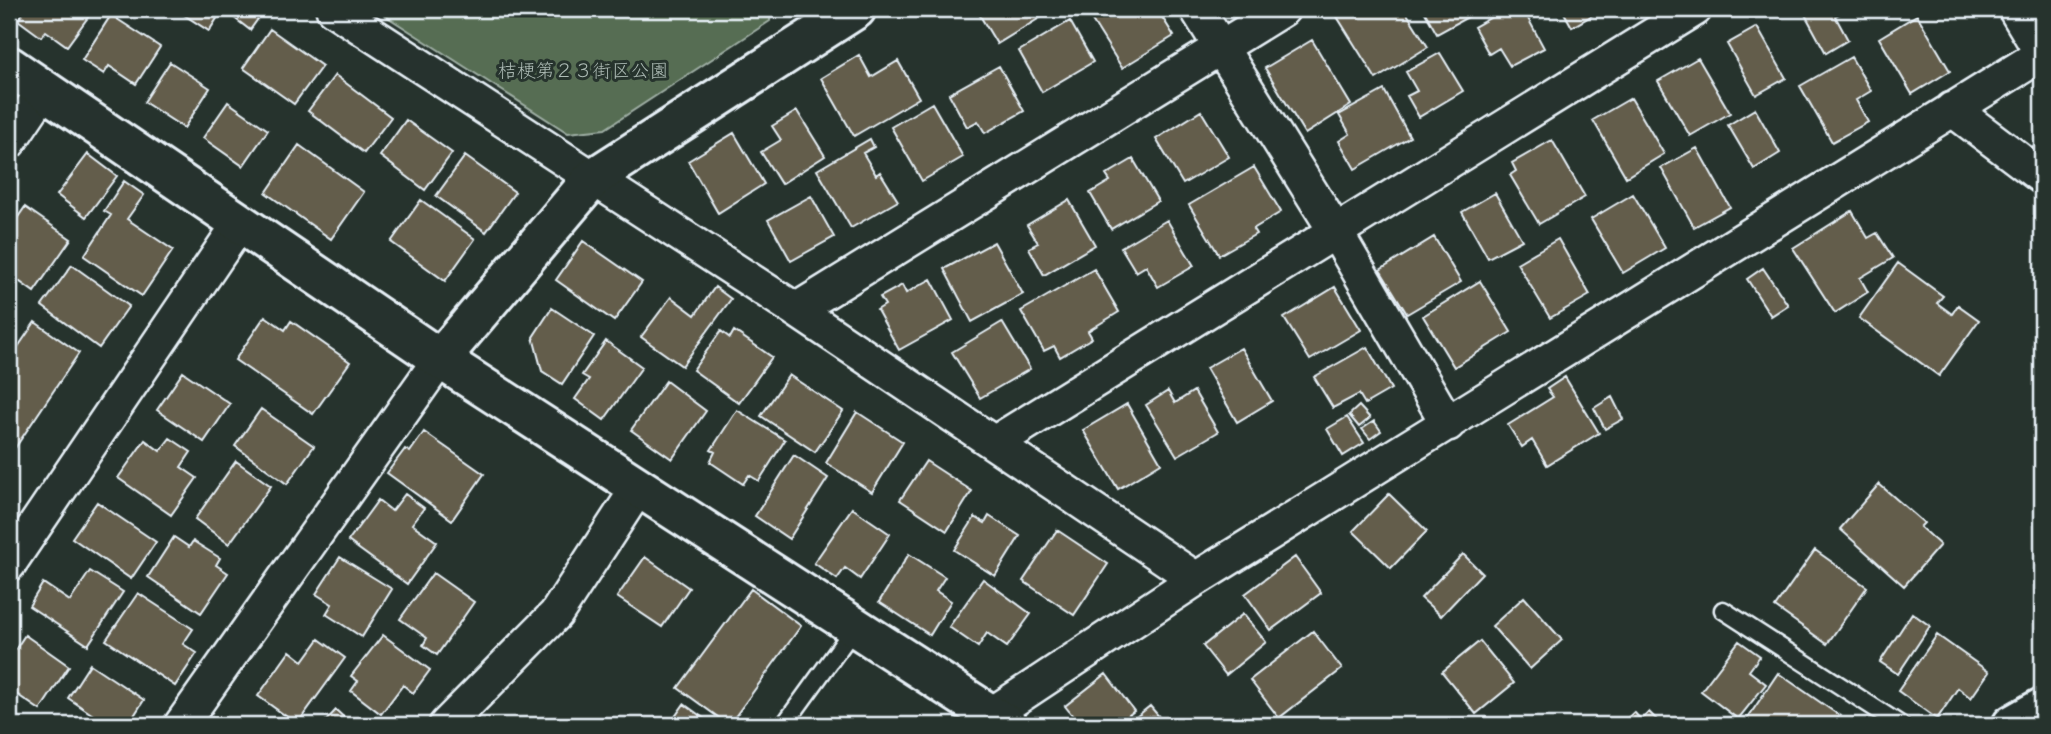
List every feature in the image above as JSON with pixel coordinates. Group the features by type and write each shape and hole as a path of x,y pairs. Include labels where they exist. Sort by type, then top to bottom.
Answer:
{"street":[{"path":"333,9 996,442 1196,579"},
{"path":"1197,9 1334,229 1448,424"},
{"path":"796,310 1283,9"},
{"path":"996,442 1334,229 1695,9"},
{"path":"9,66 440,359 999,720 1196,579 2042,54 2015,9"},
{"path":"181,725 440,359 593,178 844,12"},
{"path":"9,142 44,90"},
{"path":"1952,108 2042,177"},
{"path":"9,564 240,223"},
{"path":"446,725 556,614 638,488"},
{"path":"2012,725 2042,708"}],"lane":[{"path":"1723,610 1901,725"},
{"path":"784,725 855,627"}],"green space":[{"name":"桔梗第２３街区公園","path":"375,9 771,9 770,21 605,129 568,133"}],"building":[{"path":"26,9 94,9 67,46 46,31 41,37 18,20"},
{"path":"175,9 223,9 209,31"},
{"path":"231,9 265,9 250,30 228,13"},
{"path":"976,9 1039,9 1043,16 997,44"},
{"path":"1085,9 1157,9 1174,36 1122,68"},
{"path":"1346,9 1377,9 1380,13 1387,9 1404,9 1428,47 1376,79 1336,15"},
{"path":"1423,9 1473,9 1475,13 1437,34"},
{"path":"1506,9 1523,9 1544,48 1510,66 1499,48 1489,54 1474,27"},
{"path":"1562,9 1603,9 1572,27"},
{"path":"1802,9 1848,9 1835,16 1848,40 1826,53"},
{"path":"111,15 160,47 136,84 109,66 104,74 82,60"},
{"path":"1917,15 1950,71 1912,94 1879,38"},
{"path":"1070,21 1093,62 1042,92 1019,51"},
{"path":"1757,27 1786,78 1756,95 1727,44"},
{"path":"270,29 322,66 294,104 243,68"},
{"path":"1312,40 1351,105 1305,134 1265,68"},
{"path":"1440,53 1463,91 1419,117 1407,96 1417,91 1406,72"},
{"path":"859,55 871,77 898,61 919,98 854,136 821,78"},
{"path":"1851,57 1871,91 1856,100 1868,122 1832,142 1800,86"},
{"path":"1698,58 1730,113 1690,136 1658,81"},
{"path":"170,62 210,88 184,128 144,102"},
{"path":"999,66 1024,111 985,133 978,121 967,127 949,94"},
{"path":"335,75 391,117 364,153 308,111"},
{"path":"1384,90 1410,137 1355,169 1339,141 1350,134 1339,115"},
{"path":"1631,98 1664,154 1626,177 1593,120"},
{"path":"228,102 268,130 243,166 203,138"},
{"path":"932,103 963,157 922,181 891,127"},
{"path":"1755,109 1780,153 1754,169 1728,125"},
{"path":"797,111 825,156 781,184 761,152 781,140 772,126"},
{"path":"1201,111 1229,157 1183,184 1156,139"},
{"path":"406,120 452,153 425,190 380,156"},
{"path":"734,133 764,184 718,213 688,161"},
{"path":"870,139 874,147 863,153 876,175 880,172 898,201 851,228 817,170"},
{"path":"1552,140 1585,197 1539,224 1510,175 1516,171 1512,163"},
{"path":"299,145 364,192 331,239 266,193"},
{"path":"1697,148 1730,207 1694,227 1661,168"},
{"path":"88,154 117,176 86,217 57,195"},
{"path":"465,156 515,192 486,232 436,196"},
{"path":"1133,159 1158,201 1111,229 1090,193 1110,181 1106,175"},
{"path":"1254,167 1281,212 1253,229 1256,234 1219,255 1189,205"},
{"path":"124,181 144,195 127,219 173,250 142,296 84,256 111,215 104,211"},
{"path":"1495,193 1522,240 1488,258 1462,212"},
{"path":"1633,194 1665,248 1623,273 1591,219"},
{"path":"811,196 834,237 791,261 768,220"},
{"path":"421,200 475,239 445,281 391,242"},
{"path":"1069,200 1095,245 1044,275 1029,248 1038,243 1027,225"},
{"path":"25,207 71,239 34,292 9,274 9,230"},
{"path":"1852,211 1868,238 1877,233 1893,258 1860,278 1868,292 1835,313 1793,248"},
{"path":"1167,220 1194,266 1158,287 1146,266 1136,272 1121,247"},
{"path":"1434,237 1461,282 1407,314 1380,270"},
{"path":"1558,239 1590,295 1550,318 1517,263"},
{"path":"583,241 642,282 614,321 556,280"},
{"path":"994,242 1023,294 972,322 944,269"},
{"path":"1898,263 1943,296 1937,303 1952,314 1958,305 1979,320 1939,376 1859,318"},
{"path":"72,265 129,306 99,348 42,306"},
{"path":"1763,268 1788,305 1771,316 1747,279"},
{"path":"1094,269 1119,312 1088,331 1092,338 1060,357 1054,346 1044,351 1021,311"},
{"path":"931,279 953,320 899,350 877,310 885,305 880,297 902,285 906,293"},
{"path":"1480,281 1511,332 1454,367 1423,316"},
{"path":"715,287 731,299 682,366 641,337 671,297 695,315"},
{"path":"1335,287 1361,330 1310,360 1284,318"},
{"path":"552,308 594,336 562,384 542,371 533,337"},
{"path":"265,316 285,330 291,321 350,362 313,414 235,360"},
{"path":"35,322 79,353 9,457 9,360"},
{"path":"1002,322 1030,369 980,398 952,352"},
{"path":"721,331 730,338 734,331 772,357 739,403 693,370"},
{"path":"606,341 642,367 604,420 575,399 589,379 582,375"},
{"path":"1367,347 1391,389 1365,404 1359,394 1333,408 1314,377"},
{"path":"1241,348 1272,401 1237,422 1206,368"},
{"path":"183,372 230,404 204,442 157,410"},
{"path":"789,375 843,411 815,452 761,416"},
{"path":"1565,377 1599,433 1547,465 1532,440 1522,447 1508,425 1553,397 1547,389"},
{"path":"666,381 706,411 672,459 631,430"},
{"path":"1168,391 1175,403 1194,391 1218,432 1177,456 1146,405"},
{"path":"1612,397 1623,419 1605,429 1594,408"},
{"path":"1127,404 1161,463 1118,489 1083,430"},
{"path":"1359,406 1370,418 1359,427 1349,415"},
{"path":"261,409 314,446 287,484 235,446"},
{"path":"737,410 785,440 759,481 749,475 743,484 710,462 715,452 711,450"},
{"path":"857,412 903,442 872,492 826,463"},
{"path":"1347,417 1364,443 1343,456 1327,429"},
{"path":"1374,421 1381,431 1370,439 1362,429"},
{"path":"424,432 484,474 452,520 387,473 405,449 410,452"},
{"path":"170,438 191,452 181,467 197,478 171,515 118,478 145,440 160,451"},
{"path":"794,455 828,478 789,539 755,516"},
{"path":"236,461 271,486 229,544 195,519"},
{"path":"926,461 972,491 947,531 900,500"},
{"path":"1879,484 1924,523 1920,527 1940,545 1904,586 1840,529"},
{"path":"405,494 424,508 412,524 437,542 407,584 348,541 378,500 392,511"},
{"path":"1389,494 1427,531 1391,568 1353,531"},
{"path":"97,502 156,542 131,579 72,538"},
{"path":"852,508 890,534 860,579 845,568 837,579 814,563"},
{"path":"989,516 1020,536 995,576 954,550 975,517 985,523"},
{"path":"1057,530 1108,564 1074,615 1023,581"},
{"path":"174,537 189,547 193,541 220,558 216,565 228,573 201,613 148,577"},
{"path":"1815,550 1867,587 1827,644 1775,607"},
{"path":"909,554 945,577 936,591 951,601 930,635 879,602"},
{"path":"1463,554 1482,573 1441,616 1421,598"},
{"path":"340,557 392,589 362,637 326,614 332,604 316,594"},
{"path":"645,557 689,588 662,627 617,597"},
{"path":"1295,557 1321,593 1271,630 1245,594"},
{"path":"90,571 123,592 88,645 29,606 43,583 70,601"},
{"path":"433,573 474,602 437,655 423,645 427,638 400,619"},
{"path":"983,579 1031,614 1007,647 987,633 978,647 949,627"},
{"path":"751,589 801,626 729,725 678,688"},
{"path":"138,593 193,629 183,644 197,653 175,686 106,640"},
{"path":"1524,597 1562,640 1530,669 1492,626"},
{"path":"1912,613 1930,626 1898,674 1880,662"},
{"path":"1243,614 1266,642 1226,675 1203,646"},
{"path":"1313,631 1342,669 1279,718 1250,680"},
{"path":"25,635 69,666 40,710 9,689 9,659"},
{"path":"383,635 430,670 413,693 403,685 381,714 351,691 358,681 351,676"},
{"path":"1937,635 1989,672 1971,698 1958,688 1937,719 1898,691"},
{"path":"319,639 345,658 297,724 258,696 290,651 303,661"},
{"path":"1480,641 1514,683 1476,714 1442,672"},
{"path":"1739,641 1760,656 1749,671 1766,684 1738,719 1701,691"},
{"path":"90,664 144,700 128,725 108,725 68,698"},
{"path":"1778,673 1840,716 1833,725 1743,725"},
{"path":"1106,674 1134,711 1116,725 1080,725 1065,706"},
{"path":"684,704 713,725 678,725 672,721"},
{"path":"1150,706 1166,725 1126,725"},
{"path":"336,710 352,725 322,725"},
{"path":"1634,712 1641,720 1649,712 1662,725 1620,725"}]}
